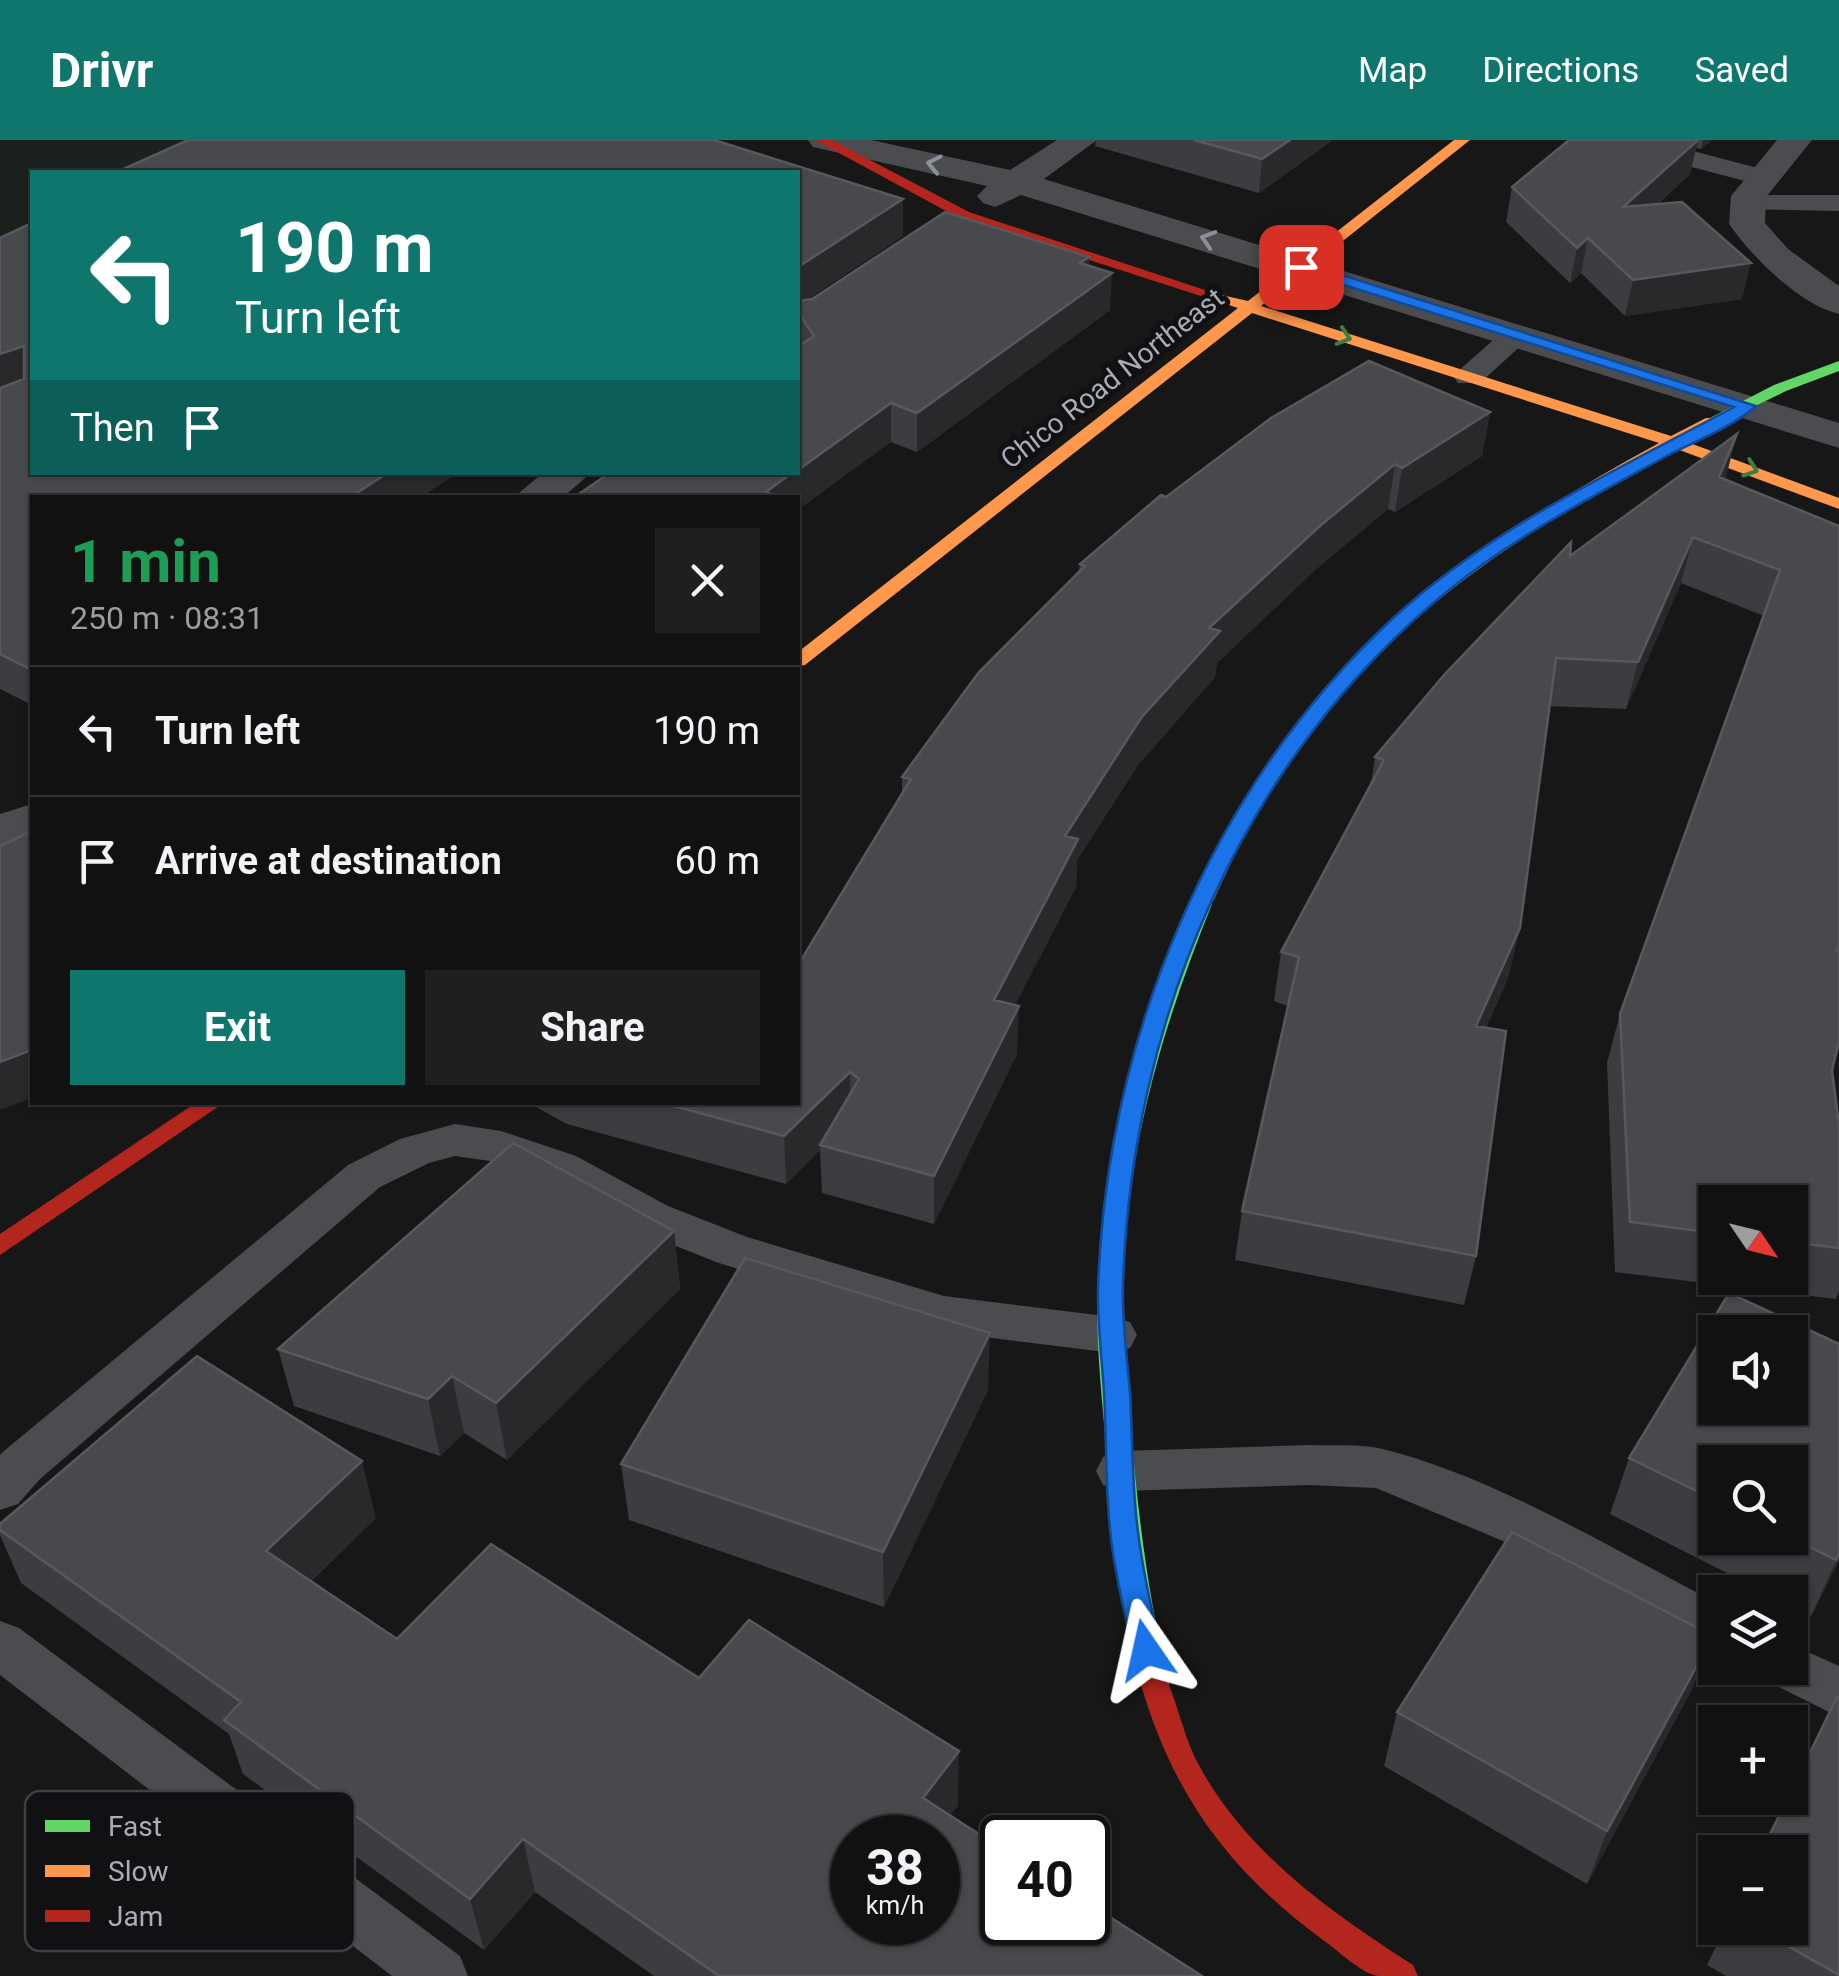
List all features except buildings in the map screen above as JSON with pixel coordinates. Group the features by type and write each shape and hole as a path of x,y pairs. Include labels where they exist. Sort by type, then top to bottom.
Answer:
{"street":[{"path":"824,140 1016,182 1839,436"},
{"path":"824,140 964,215 1675,443 1839,504"},
{"path":"930,238 1080,140"},
{"name":"Chico Road Northeast","path":"800,660 1463,140"},
{"path":"1795,140 1756,190 1747,224 1757,240 1792,272 1839,303"},
{"path":"1402,1976 1340,1938 1281,1892 1224,1830 1168,1736 1146,1650 1126,1550 1110,1288 1126,1136 1159,1009 1199,900 1250,806 1294,739 1344,678 1399,622 1446,583 1514,536 1675,443 1839,366"},
{"path":"538,495 568,475"},
{"path":"0,833 30,820"},
{"path":"0,1246 210,1105"}],"lane":[{"path":"1621,140 1756,190 1839,203"},
{"path":"1469,376 1516,334"},
{"path":"0,1489 37,1452 364,1176 416,1150 454,1140 501,1147 560,1167 652,1218 732,1250 944,1314 1113,1334"},
{"path":"1121,1471 1308,1465 1376,1468 1428,1485 1521,1526 1698,1619"},
{"path":"0,1644 194,1791"},
{"path":"1808,1677 1839,1693"},
{"path":"355,1912 439,1976"}],"shaded area":[{"path":"0,140 249,140 185,170 30,170 30,244 0,258"}],"traffic: fast":[{"path":"1712,421 1780,388 1839,366"},
{"path":"1155,1685 1137,1596 1125,1506 1112,1366 1110,1286 1119,1188 1138,1091 1166,996 1201,904"}],"traffic: slow":[{"path":"800,659 1463,140"},
{"path":"1209,294 1675,443 1839,504"},
{"path":"1201,904 1246,813 1303,727 1371,649 1408,614 1478,559 1543,517 1712,421"}],"traffic: jam":[{"path":"822,140 964,215 1209,294"},
{"path":"0,1246 210,1105"},
{"path":"1155,1685 1170,1734 1191,1779 1247,1855 1320,1920 1402,1976"}],"route":[{"path":"1146,1650 1126,1550 1110,1288 1126,1136 1159,1009 1199,900 1250,806 1294,739 1344,678 1399,622 1446,583 1546,515 1748,406 1301,267"}]}
